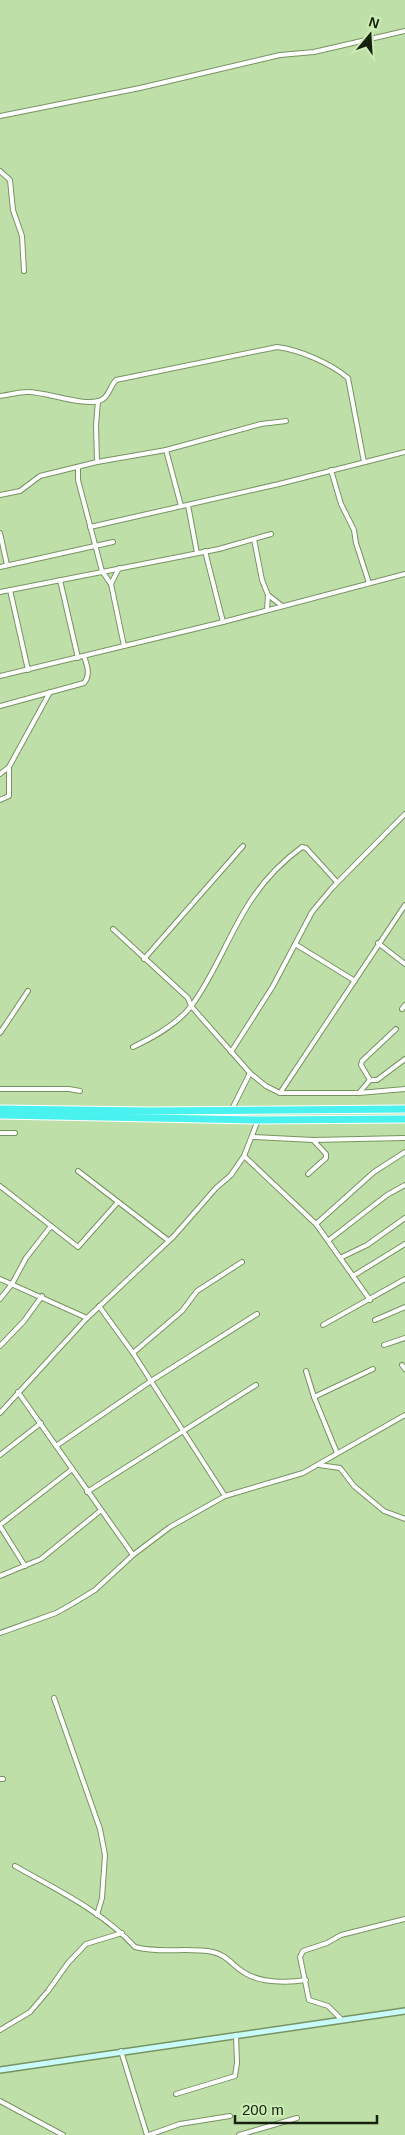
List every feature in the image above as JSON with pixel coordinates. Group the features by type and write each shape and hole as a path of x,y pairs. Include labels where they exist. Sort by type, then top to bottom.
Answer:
{"highway":[{"path":"0,1109 258,1120 405,1120"},
{"path":"0,1115 147,1114 231,1110 405,1109"}],"main road":[{"path":"0,2070 405,2011"}],"street":[{"path":"0,116 140,88 280,55 314,52 405,31"},
{"path":"0,170 10,180 13,210 22,236 24,271"},
{"path":"0,396 27,392 49,394 68,400 98,400 105,397 116,380 277,347 284,348 320,362 348,378 364,462"},
{"path":"97,462 96,425 98,400"},
{"path":"0,495 20,491 40,476 97,462 166,450 261,424 286,421"},
{"path":"166,450 181,506"},
{"path":"90,527 405,452"},
{"path":"78,468 78,480 90,527 102,571 111,584 124,646"},
{"path":"331,470 341,504 354,530 356,543 369,583"},
{"path":"188,505 197,553"},
{"path":"0,533 7,565"},
{"path":"0,592 197,553 270,534"},
{"path":"254,539 262,580 268,595 268,610"},
{"path":"0,567 112,542"},
{"path":"205,551 223,622"},
{"path":"111,584 119,568"},
{"path":"0,676 223,622 281,605 405,574"},
{"path":"60,580 78,658"},
{"path":"10,590 28,670"},
{"path":"268,595 281,605"},
{"path":"0,706 84,683 88,671 84,656"},
{"path":"0,774 9,767 50,692"},
{"path":"0,800 9,796 9,767"},
{"path":"231,1052 273,986 312,912 337,882 405,814"},
{"path":"144,959 243,846"},
{"path":"134,1047 164,1031 191,1006 253,896 270,874 302,847 306,848 337,882"},
{"path":"280,1092 405,905"},
{"path":"113,930 188,998 191,1006 231,1052 250,1073 266,1086 280,1092 358,1093 405,1089"},
{"path":"378,943 405,964"},
{"path":"296,944 355,981"},
{"path":"0,1033 28,992"},
{"path":"370,1080 361,1064 362,1061 396,1029"},
{"path":"358,1093 370,1080 377,1080 405,1059"},
{"path":"231,1110 250,1073"},
{"path":"0,1090 69,1089 80,1092"},
{"path":"0,1413 87,1318 169,1241 216,1188 231,1175 244,1156 253,1137 258,1120"},
{"path":"0,1133 14,1133"},
{"path":"253,1137 313,1140 405,1138"},
{"path":"308,1174 326,1158 326,1154 313,1140"},
{"path":"316,1224 374,1172 405,1152"},
{"path":"244,1156 316,1224 342,1257 370,1300"},
{"path":"78,1171 169,1241"},
{"path":"329,1240 387,1195 405,1185"},
{"path":"0,1186 75,1246 81,1246 118,1202"},
{"path":"342,1257 367,1245 405,1218"},
{"path":"0,1299 12,1284 26,1258 51,1226"},
{"path":"353,1276 405,1244"},
{"path":"133,1353 182,1311 196,1291 242,1262"},
{"path":"0,1279 42,1296 87,1318"},
{"path":"323,1325 405,1279"},
{"path":"0,1346 24,1321 42,1296"},
{"path":"99,1306 133,1353 225,1496"},
{"path":"374,1320 405,1307"},
{"path":"56,1446 151,1381 257,1314"},
{"path":"384,1345 405,1338"},
{"path":"314,1397 373,1369"},
{"path":"306,1371 314,1397 337,1453"},
{"path":"87,1492 256,1385"},
{"path":"18,1392 100,1512 133,1555"},
{"path":"0,1632 56,1613 72,1604 95,1590 133,1555 170,1527 225,1496 303,1474 337,1453 391,1425 405,1415"},
{"path":"0,1455 41,1423"},
{"path":"319,1465 340,1468 354,1486 381,1509 405,1519"},
{"path":"25,1566 0,1526 71,1470"},
{"path":"0,1576 41,1559 100,1512"},
{"path":"54,1698 100,1829 104,1855 102,1898 97,1915"},
{"path":"15,1866 77,1901 122,1933 135,1947 144,1950 214,1952 225,1956 244,1973 256,1979 295,1982 306,1980"},
{"path":"341,2019 328,2006 309,2000 300,1957 303,1951 327,1944 342,1936 405,1919"},
{"path":"0,2030 30,2012 68,1963 86,1944 122,1933"},
{"path":"176,2094 235,2076 237,2063 236,2035"},
{"path":"121,2051 148,2135 180,2124 230,2116"},
{"path":"0,2101 63,2135"},
{"path":"239,2135 248,2135 297,2118"}]}
